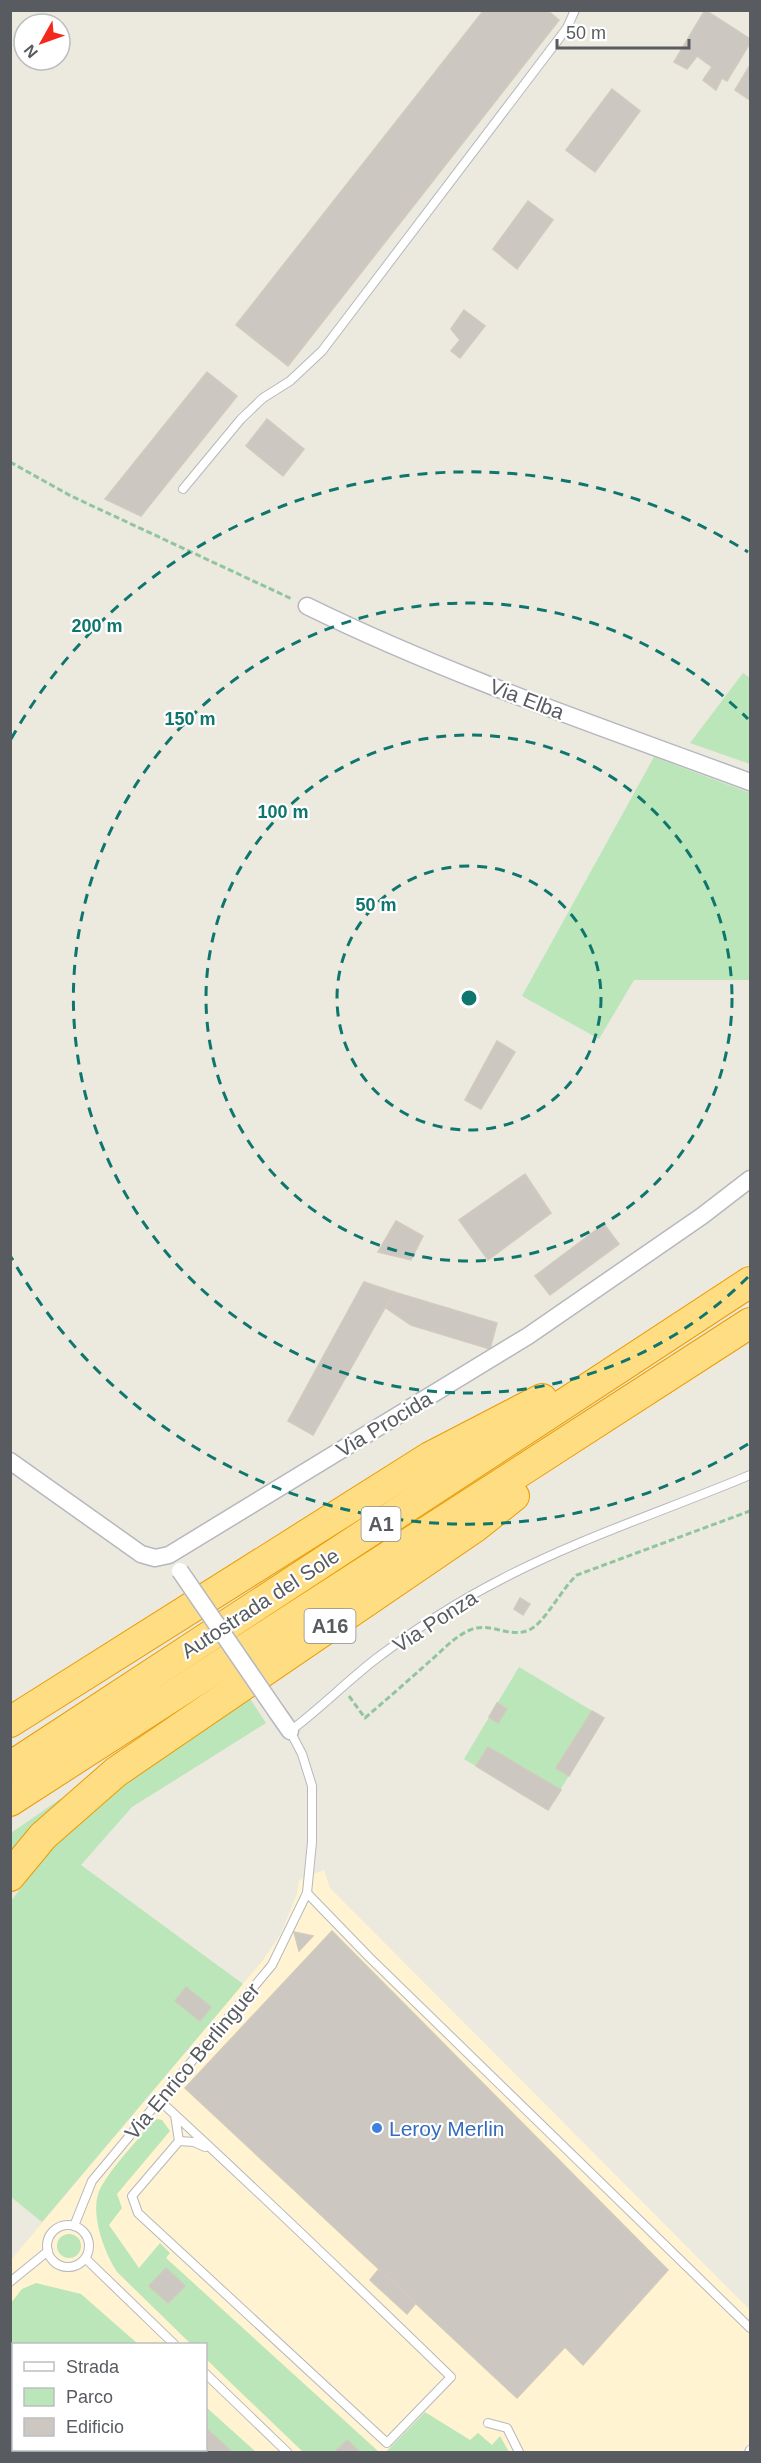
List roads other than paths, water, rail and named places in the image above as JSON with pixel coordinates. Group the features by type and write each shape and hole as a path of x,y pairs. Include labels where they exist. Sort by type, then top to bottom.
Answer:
{"highway":[{"name":"Autostrada del Sole","path":"10,1767 750,1282"},
{"name":"Autostrada del Sole","path":"10,1801 750,1323"},
{"path":"10,1722 430,1457 534,1403 638,1356"},
{"name":"A16","path":"10,1876 43,1836 116,1772 475,1527 657,1383"}],"street":[{"name":"Via Elba","path":"307,606 446,668 750,782"},
{"name":"Via Procida","path":"169,1555 528,1336 702,1216 750,1179"},
{"path":"10,1461 141,1554 155,1558 169,1555 290,1731"}],"lane":[{"path":"183,489 241,419 263,398 290,381 322,351 567,28 575,10"},
{"name":"Via Ponza","path":"290,1731 316,1712 386,1652 498,1581 601,1533 678,1505 750,1475"},
{"path":"290,1731 302,1754 312,1786 312,1842 307,1893 369,1957 750,2328"},
{"name":"Via Enrico Berlinguer","path":"74,2226 92,2181 272,1965 307,1893"},
{"path":"159,2100 175,2115 211,2149 451,2377 387,2444 138,2213 132,2196 179,2141 175,2115"},
{"path":"179,2141 194,2142 211,2149"},
{"path":"74,2226 80,2228 88,2239 90,2246 86,2259 74,2267 61,2266 55,2263 48,2251 49,2237 59,2227 74,2226"},
{"path":"10,2282 48,2251"},
{"path":"86,2259 173,2343"},
{"path":"207,2375 287,2452"},
{"path":"488,2423 507,2428 519,2452"}],"place":[{"name":"Leroy Merlin","path":"377,2128"}]}
